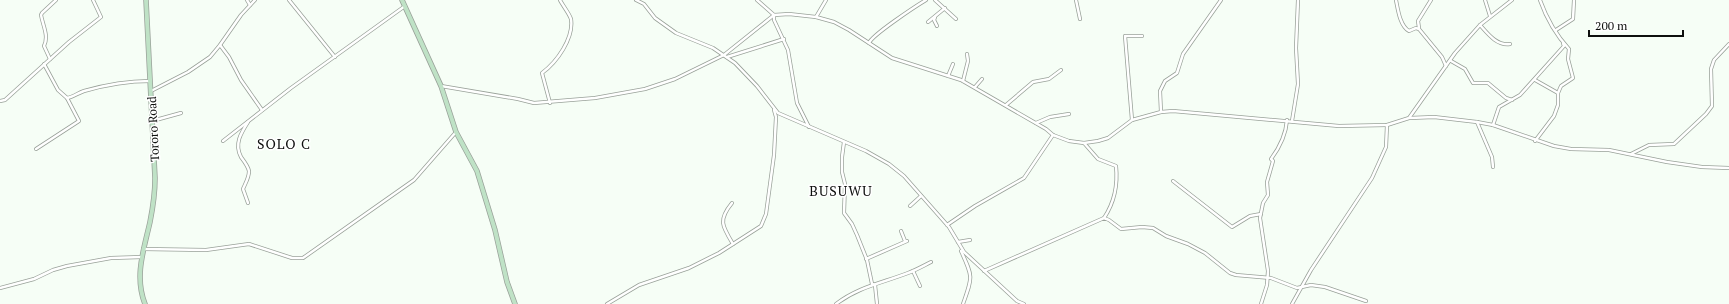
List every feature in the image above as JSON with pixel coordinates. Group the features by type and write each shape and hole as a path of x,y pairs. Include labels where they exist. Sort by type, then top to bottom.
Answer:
{"main road":[{"name":"Tororo Road","path":"145,304 140,277 143,249 155,189 146,0"},
{"path":"402,0 441,86 456,132 477,171 495,230 507,282 515,304"}],"street":[{"path":"50,59 44,46 47,41 42,13 56,0"},
{"path":"0,101 6,100 44,64 101,17 93,0"},
{"path":"247,0 250,5"},
{"path":"151,92 210,57 235,23 255,0"},
{"path":"289,0 335,56"},
{"path":"550,103 542,73 560,53 569,40 571,21 560,0"},
{"path":"636,0 644,4 655,18 676,33 713,48 726,56 753,81 774,109 793,121 844,142 889,164 904,176 947,225 958,242 970,270 971,279 963,304"},
{"path":"758,0 774,15 774,20 784,39 794,76 797,103 809,128"},
{"path":"816,17 826,0"},
{"path":"869,43 878,32 926,0"},
{"path":"935,0 956,19"},
{"path":"1076,0 1080,19"},
{"path":"1161,112 1160,91 1165,81 1177,73 1182,54 1221,0"},
{"path":"1292,121 1298,84 1296,48 1298,0"},
{"path":"1396,0 1400,17 1406,29 1409,31 1416,28 1419,29"},
{"path":"1431,0 1418,21 1419,29 1442,57 1446,66"},
{"path":"1485,0 1490,16"},
{"path":"1409,118 1455,53 1480,25 1512,0"},
{"path":"1535,141 1554,116 1558,105 1558,93 1561,86 1573,78 1568,59 1569,49 1544,12 1540,0"},
{"path":"1556,30 1573,19 1574,0"},
{"path":"223,141 262,110 404,6"},
{"path":"928,22 945,8"},
{"path":"726,56 774,15 789,14 816,17 834,22 898,61 975,86 1053,135 1084,143 1108,138 1132,120 1161,112 1287,120 1339,126 1387,125 1409,118 1434,118 1493,125 1535,141 1570,149 1609,150 1658,161 1702,167 1729,168"},
{"path":"935,16 934,20 937,26"},
{"path":"1480,25 1494,40 1503,44 1510,44"},
{"path":"1132,120 1125,36 1142,36"},
{"path":"441,86 534,103 550,103 563,100 595,98 658,86 726,56 784,39"},
{"path":"1493,125 1499,107 1512,100 1535,80 1564,46 1563,42"},
{"path":"1631,154 1635,150 1649,145 1674,144 1706,114 1712,106 1711,69 1714,60 1729,44"},
{"path":"220,45 231,60 241,80 262,110"},
{"path":"963,81 968,61 967,54"},
{"path":"1451,60 1465,70 1473,83 1488,83 1506,98 1512,100"},
{"path":"36,149 80,121 67,98 58,90 44,64"},
{"path":"948,76 954,64"},
{"path":"1006,106 1033,82 1049,79 1062,70"},
{"path":"975,86 982,78"},
{"path":"1535,80 1558,93"},
{"path":"67,98 105,86 138,81 150,81"},
{"path":"607,304 639,285 689,268 733,244 761,226 765,220 774,155 776,117 774,109"},
{"path":"151,121 181,113"},
{"path":"1036,123 1069,114"},
{"path":"248,203 243,189 248,179 249,170 240,155 238,143 239,136 250,119"},
{"path":"1260,304 1268,271 1260,218 1268,195 1267,182 1273,161 1272,159 1277,152 1287,130 1287,120"},
{"path":"1477,122 1483,140 1489,150 1493,167"},
{"path":"1292,304 1372,178 1386,147 1387,125"},
{"path":"143,249 206,250 249,244 292,258 304,258 414,180 456,132"},
{"path":"947,225 975,206 1024,178 1053,135"},
{"path":"844,142 842,157 842,172 845,184 844,213 852,224 866,259 872,284 875,285 876,304"},
{"path":"984,271 1104,218 1111,208 1113,200 1117,180 1116,166 1098,159 1084,143"},
{"path":"1173,181 1232,227 1250,216 1261,214"},
{"path":"910,206 920,196"},
{"path":"732,203 724,212 722,220 725,230 733,244"},
{"path":"1104,218 1121,229 1142,227 1153,228 1166,236 1188,244 1206,253 1230,273 1267,278 1301,288 1311,285 1325,287 1366,301"},
{"path":"866,259 906,241 901,231"},
{"path":"958,242 970,240"},
{"path":"959,247 1017,301 1024,304"},
{"path":"0,288 34,279 53,270 67,266 112,258 142,257"},
{"path":"836,304 854,291 913,271 931,262"},
{"path":"913,271 920,286"}],"district":[{"name":"SOLO C","path":"284,143"},
{"name":"BUSUWU","path":"841,190"}]}
